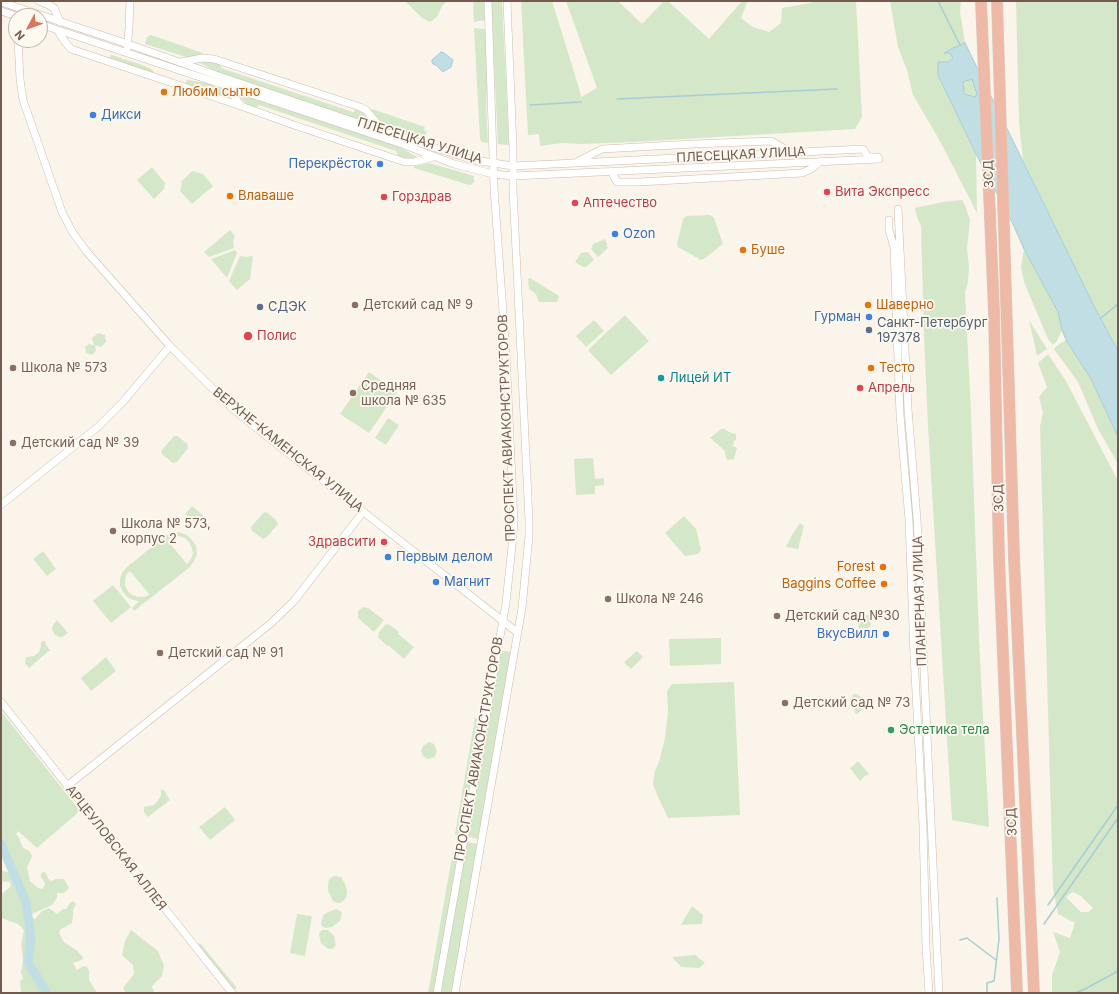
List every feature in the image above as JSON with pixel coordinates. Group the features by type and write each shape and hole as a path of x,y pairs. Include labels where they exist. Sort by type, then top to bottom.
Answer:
{"highway":[{"name":"ЗСД","path":"981,1 994,312 999,558 1017,993"},
{"name":"ЗСД","path":"997,1 1008,312 1014,558 1034,993"}],"street":[{"path":"39,1 54,8 60,22"},
{"path":"126,53 128,44 130,1"},
{"name":"ПРОСПЕКТ АВИАКОНСТРУКТОРОВ","path":"437,993 508,588 514,522 506,354 493,162 488,1"},
{"name":"ПРОСПЕКТ АВИАКОНСТРУКТОРОВ","path":"455,993 522,608 529,536 507,1"},
{"name":"ПЛЕСЕЦКАЯ УЛИЦА","path":"1,2 13,8"},
{"name":"ПЛЕСЕЦКАЯ УЛИЦА","path":"48,19 128,44 223,78 385,132 468,158 513,166 863,149 868,157 879,158 610,172 513,176 494,174 433,157 402,144 48,27"},
{"path":"58,31 71,49 405,162 414,162 433,157"},
{"name":"ВЕРХНЕ-КАМЕНСКАЯ УЛИЦА","path":"18,48 23,100 58,200 68,223 90,257 170,346 214,390 258,430 517,632"},
{"path":"181,62 202,58 214,59 360,107 366,110 385,132"},
{"path":"227,86 241,106"},
{"path":"576,162 602,149 694,144 771,141 790,152"},
{"path":"610,172 617,182 639,182 802,173 811,169 821,161"},
{"name":"ПЛАНЕРНАЯ УЛИЦА","path":"898,209 908,409 917,519 938,993"},
{"name":"ПЛАНЕРНАЯ УЛИЦА","path":"889,220 889,230 894,247 900,415 909,520 929,993"},
{"path":"1,505 99,426 122,403 170,346"},
{"path":"67,786 270,624 294,601 363,512"},
{"name":"АРЦЕУЛОВСКАЯ АЛЛЕЯ","path":"1,702 232,993"}],"green space":[{"path":"405,1 447,1 442,6 437,17 430,22 422,18"},
{"path":"473,1 484,1 485,20 474,22"},
{"path":"491,1 502,1 509,145 498,144"},
{"path":"521,1 552,1 581,97 597,88 566,1 618,1 642,24 664,1 668,1 709,39 742,1 746,1 747,3 741,18 753,27 769,32 781,23 782,8 811,3 812,1 856,1 862,117 855,129 632,142 582,144 562,143 540,146 539,134 528,135"},
{"path":"890,1 961,1 960,12 965,43 945,53 951,53 953,58 947,62 938,62 938,75 976,154 977,213 940,141 913,95 907,70 898,47"},
{"path":"1016,1 1118,1 1118,351 1094,306 1023,160 1019,122"},
{"path":"474,28 485,29 488,80 486,104 488,143 482,142 480,139"},
{"path":"151,35 203,53 204,55 191,58 145,44 147,37"},
{"path":"111,55 142,65 153,70 154,74 108,59"},
{"path":"205,61 219,64 221,65 221,68 353,112 357,109 363,112 375,125 220,74 200,63"},
{"path":"972,79 977,94 976,97 964,94 963,82"},
{"path":"187,80 209,83 223,88 233,98 232,100 185,84"},
{"path":"237,92 400,147 418,158 406,159 398,156 396,151 259,105 255,108 246,104"},
{"path":"372,109 425,127 424,130 427,132 425,137 392,131 383,125 371,111"},
{"path":"429,163 474,176 474,182 469,185 414,168 414,166"},
{"path":"152,167 165,183 164,189 154,199 137,180"},
{"path":"192,171 203,174 213,186 192,204 180,191 182,185 181,182"},
{"path":"962,200 970,220 967,248 969,268 968,283 965,292 979,640 989,827 952,820 928,426 921,226 915,208 943,202"},
{"path":"709,215 714,218 723,244 701,260 678,247 677,244 685,217"},
{"path":"230,230 235,236 233,241 234,248 209,257 204,252"},
{"path":"605,239 608,248 598,257 591,249 593,244"},
{"path":"1024,249 1058,312 1062,330 1057,341 1053,345 1048,339 1024,282 1021,267"},
{"path":"235,250 237,253 227,278 211,259"},
{"path":"588,252 594,260 586,267 583,267 575,262 581,253"},
{"path":"240,256 253,256 250,279 237,290 229,281"},
{"path":"530,278 559,296 557,302 539,302 536,294 529,289 528,279"},
{"path":"625,315 649,341 611,375 588,350"},
{"path":"594,320 604,331 586,347 576,336"},
{"path":"1029,320 1047,349 1037,356"},
{"path":"98,333 105,335 106,342 101,347 95,345 96,351 92,355 86,353 85,347 89,344 94,345 92,338"},
{"path":"1066,340 1091,379 1118,437 1118,464 1098,429 1078,382 1054,349"},
{"path":"1048,354 1066,381 1118,481 1118,993 1052,993 1052,975 1060,952 1053,932 1070,938 1075,923 1058,914 1053,889 1040,426 1043,413 1039,397 1047,387 1038,363","holes":["1073,892 1081,896 1093,908 1088,912 1081,912 1066,897"]},
{"path":"369,372 397,392 369,433 340,414"},
{"path":"388,418 399,425 386,445 375,438"},
{"path":"721,429 736,434 736,440 734,441 733,446 737,448 734,459 727,460 724,450 710,438"},
{"path":"174,436 178,436 187,444 188,448 177,462 173,463 162,454 161,451"},
{"path":"593,458 595,479 604,478 604,485 595,486 595,494 576,495 574,459"},
{"path":"192,506 205,517 198,525 185,514"},
{"path":"264,512 268,513 276,520 278,524 267,537 263,539 252,531 251,527"},
{"path":"684,516 696,529 701,550 698,554 685,556 665,533"},
{"path":"800,523 804,526 798,549 786,547 792,535"},
{"path":"179,532 187,535 192,540 196,546 197,554 194,561 190,567 134,611 132,608 139,601 127,597 123,592 120,586 122,573 165,536","holes":["179,536 185,538 192,548 193,554 187,564 167,540","130,571 149,594 149,595 138,597 132,595 128,591 125,586 125,581 126,575"]},
{"path":"43,551 56,569 47,576 33,559"},
{"path":"113,585 131,607 111,623 93,601"},
{"path":"363,607 368,608 384,620 374,632 358,618 358,611"},
{"path":"870,614 871,625 863,634 858,632 859,618"},
{"path":"57,620 68,633 62,637 55,635 52,629"},
{"path":"386,624 390,625 399,632 398,634 414,647 404,659 378,637 379,632"},
{"path":"721,638 721,664 670,666 669,639"},
{"path":"45,641 50,650 29,668 25,663 26,657 34,656 39,652 41,642"},
{"path":"500,650 511,652 478,839 468,837"},
{"path":"637,651 643,657 631,669 624,662"},
{"path":"106,657 116,671 91,691 81,678"},
{"path":"734,682 740,815 668,818 653,784 655,771 659,762 665,738 668,712 667,691 672,684"},
{"path":"853,694 861,697 864,702 863,709 857,714 855,713 852,697"},
{"path":"1,711 80,811 37,848 18,831 16,834 23,848 31,853 32,857 27,867 30,881 38,888 42,889 45,883 41,877 41,873 45,872 50,881 64,879 69,888 64,893 57,893 57,898 52,905 32,914 32,917 35,919 42,911 49,908 57,914 63,909 66,909 73,901 76,904 73,910 72,923 60,930 59,933 64,942 83,957 82,960 73,963 77,970 83,966 87,967 89,970 89,980 97,993 21,992 20,981 23,979 21,972 23,960 21,944 24,930 18,924 1,918 1,895 11,886 10,882 1,881 1,871 8,872 10,865 5,861 4,854 1,854"},
{"path":"475,718 481,721 461,836 455,834"},
{"path":"429,742 434,744 437,751 435,756 427,759 423,756 421,751 423,746"},
{"path":"858,761 869,774 860,781 850,768"},
{"path":"161,789 165,791 170,800 148,817 144,812 144,807 154,805 156,803 161,796"},
{"path":"225,807 235,820 210,840 199,827"},
{"path":"467,842 477,844 452,993 441,993"},
{"path":"453,851 458,853 434,993 428,993"},
{"path":"334,876 341,877 346,887 346,898 340,903 333,901 328,891 329,879"},
{"path":"692,906 703,915 702,924 681,925"},
{"path":"336,909 342,913 340,921 332,927 325,928 322,926 323,916 326,913"},
{"path":"297,914 312,916 305,956 290,953"},
{"path":"131,930 158,951 164,966 162,976 152,986 154,993 126,993 123,988 134,974 133,965 122,955 125,941"},
{"path":"322,930 328,930 334,936 336,945 333,949 328,949 321,943 319,935"},
{"path":"200,943 237,988 235,989 231,987 197,945"},
{"path":"695,955 705,963 699,968 681,967 672,957"}],"water":[{"path":"965,43 1094,306 1118,351 1118,437 1091,379 1066,340 1058,312 1024,249 1012,222 976,154 938,75 938,62 948,62 953,58 950,53 944,53","holes":["972,79 977,94 975,97 964,94 963,82"]},
{"path":"441,52 453,60 451,67 443,72 432,62 432,60"}],"waterway":[{"path":"938,1 960,45"},
{"path":"617,99 837,89"},
{"path":"530,105 581,102"},
{"path":"1101,318 1118,304"},
{"path":"1048,905 1118,805"},
{"path":"1044,924 1118,818"},
{"path":"1,844 26,902 31,938 28,963 47,993"},
{"path":"987,993 987,983 994,981 999,939 997,898"},
{"path":"960,940 967,938 996,960"},
{"path":"1075,993 1118,971"}],"place":[{"name":"Любим сытно","path":"164,92"},
{"name":"Дикси","path":"93,115"},
{"name":"Перекрёсток","path":"380,164"},
{"name":"Вита Экспресс","path":"827,192"},
{"name":"Влаваше","path":"230,196"},
{"name":"Горздрав","path":"384,197"},
{"name":"Аптечество","path":"575,203"},
{"name":"Ozon","path":"615,234"},
{"name":"Буше","path":"743,250"},
{"name":"Детский сад № 9","path":"355,305"},
{"name":"Шаверно","path":"868,305"},
{"name":"СДЭК","path":"260,307"},
{"name":"Гурман","path":"869,317"},
{"name":"Санкт-Петербург 197378","path":"869,330"},
{"name":"Полис","path":"248,336"},
{"name":"Школа № 573","path":"13,368"},
{"name":"Тесто","path":"871,368"},
{"name":"Лицей ИТ","path":"661,378"},
{"name":"Апрель","path":"860,388"},
{"name":"Средняя школа № 635","path":"353,393"},
{"name":"Детский сад № 39","path":"13,443"},
{"name":"Школа № 573, корпус 2","path":"113,531"},
{"name":"Здравсити","path":"384,542"},
{"name":"Первым делом","path":"388,557"},
{"name":"Forest","path":"883,567"},
{"name":"Магнит","path":"436,582"},
{"name":"Baggins Coffee","path":"884,584"},
{"name":"Школа № 246","path":"608,599"},
{"name":"Детский сад №30","path":"777,616"},
{"name":"ВкусВилл","path":"886,634"},
{"name":"Детский сад № 91","path":"160,653"},
{"name":"Детский сад № 73","path":"785,703"},
{"name":"Эстетика тела","path":"891,730"}]}
